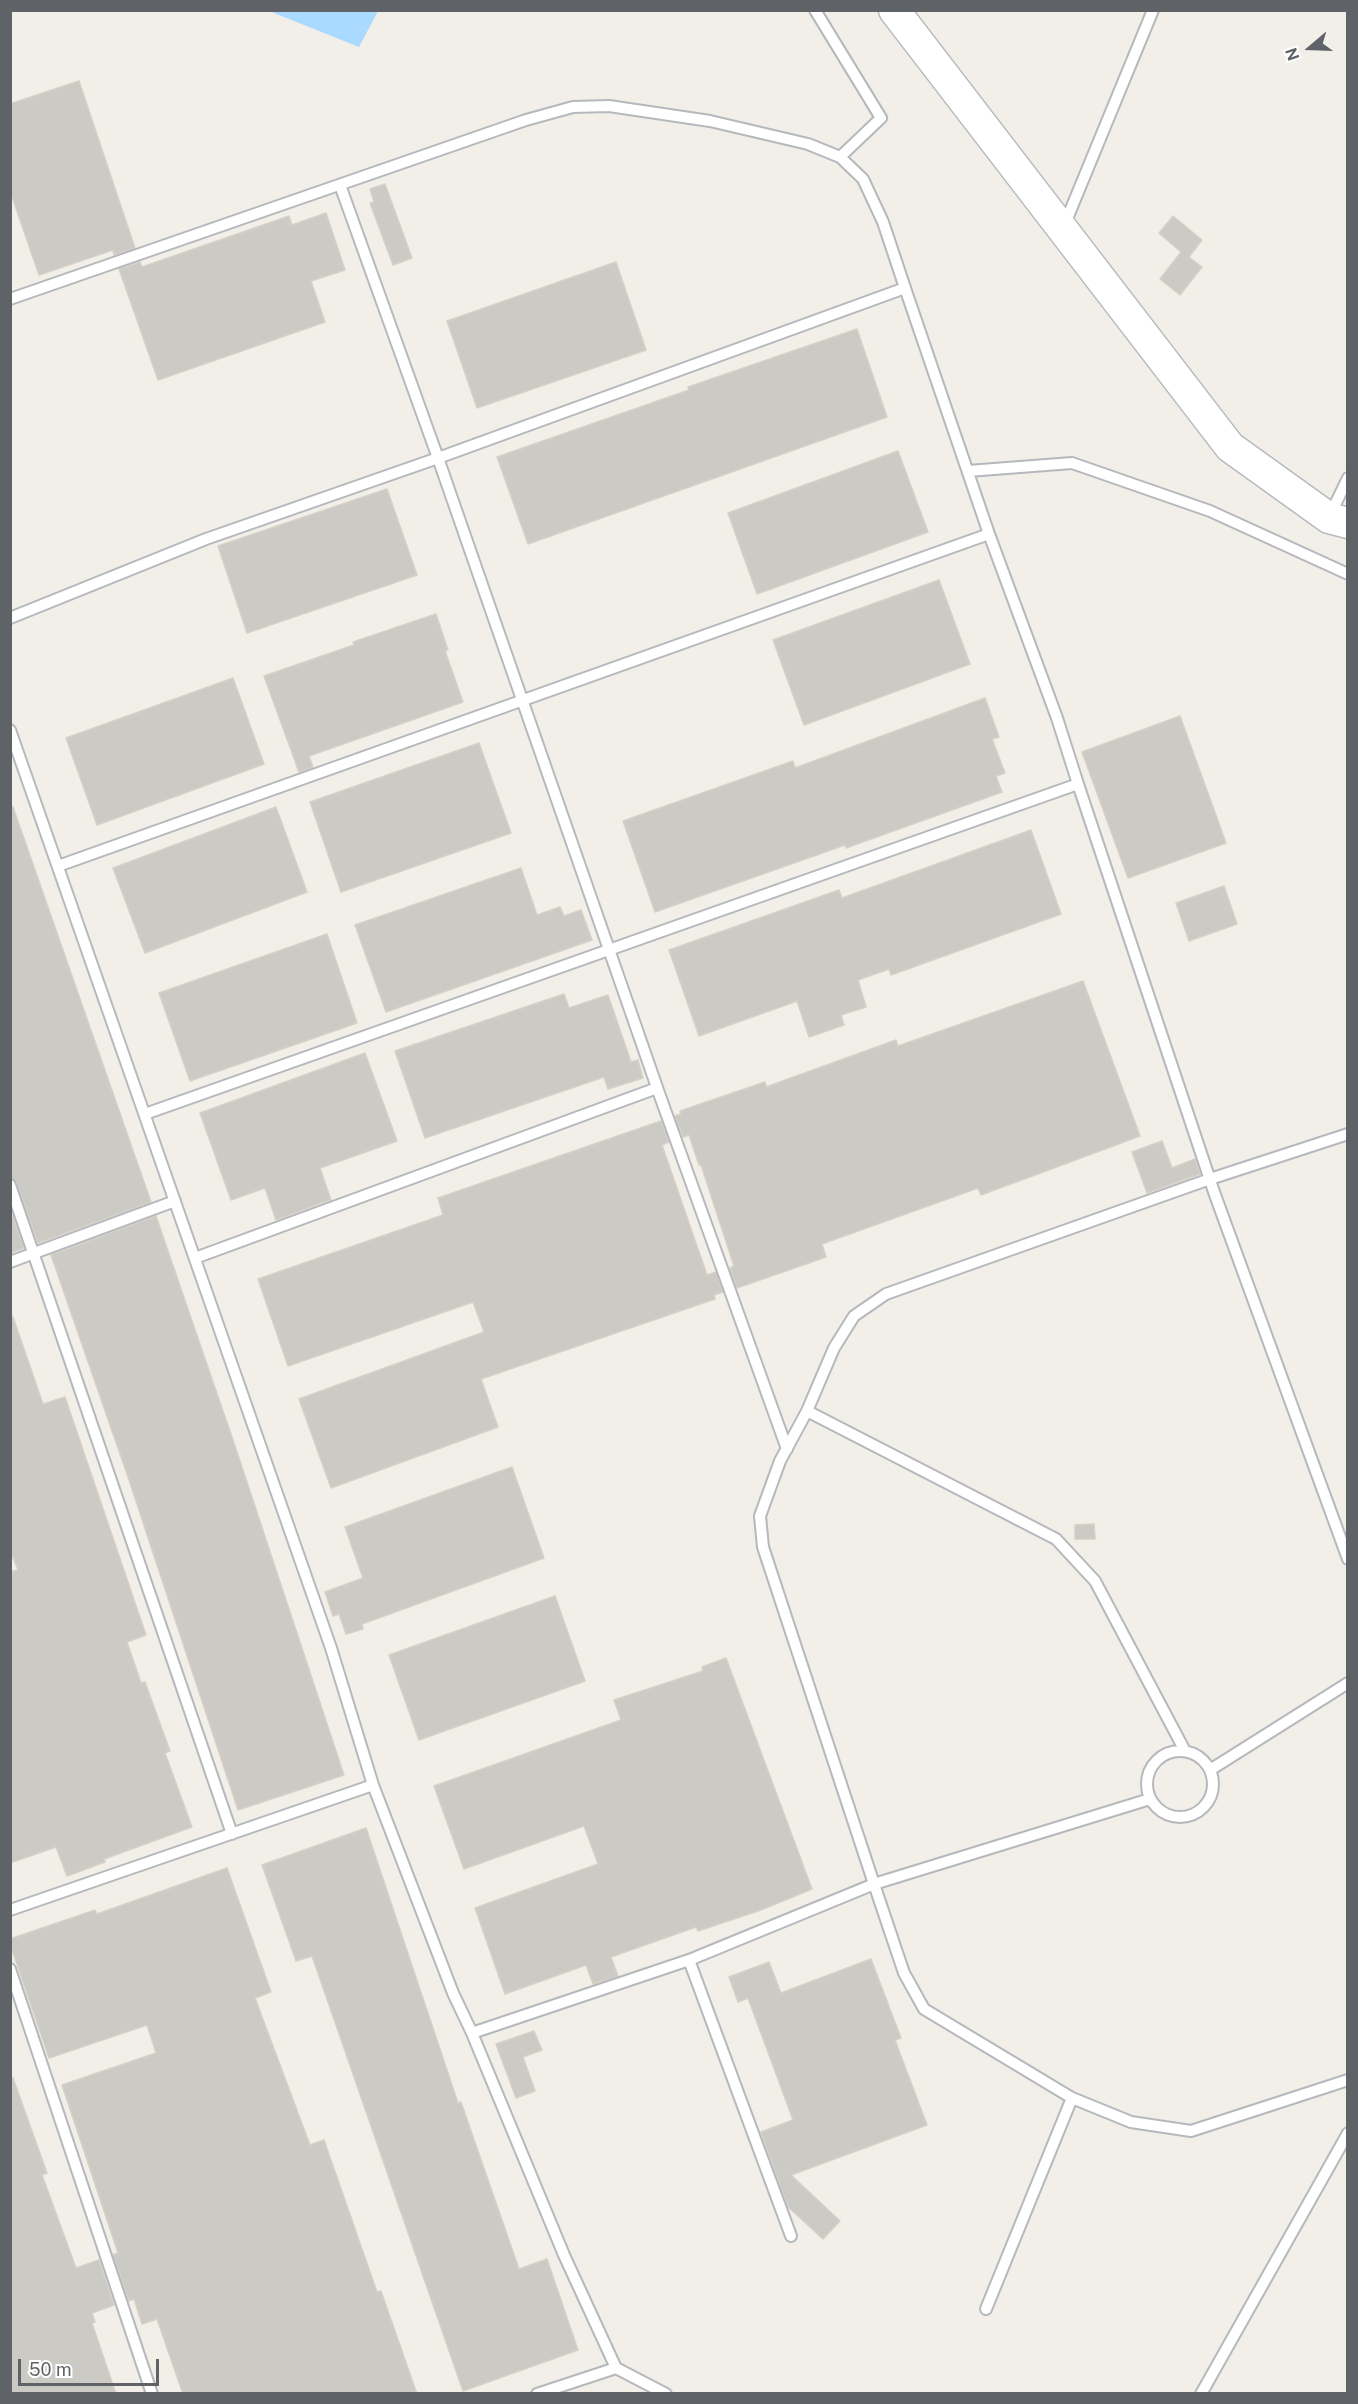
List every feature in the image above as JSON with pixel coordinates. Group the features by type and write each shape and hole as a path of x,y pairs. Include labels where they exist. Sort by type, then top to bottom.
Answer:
{"street":[{"path":"894,10 1230,447 1338,520"}],"lane":[{"path":"815,10 881,118 840,157"},
{"path":"1063,229 1153,10"},
{"path":"10,299 526,120 573,107 609,106 710,121 808,144 840,157 863,179 883,222 989,534 1057,718 1210,1179 1347,1559"},
{"path":"340,185 438,458 657,1088 787,1449"},
{"path":"10,618 206,538 438,458 905,288"},
{"path":"968,471 1072,463 1210,511 1347,574"},
{"path":"1338,520 1347,478"},
{"path":"58,866 989,534"},
{"path":"10,730 331,1648 373,1785 453,1993 472,2033 564,2254 616,2368 666,2394"},
{"path":"144,1114 1078,784"},
{"path":"195,1258 657,1088"},
{"path":"1347,1134 1210,1179 886,1294 854,1316 834,1348 807,1411 780,1461 760,1516 763,1547 874,1884 904,1973 924,2009 1072,2098 1131,2122 1191,2131 1347,2080"},
{"path":"10,1185 232,1834"},
{"path":"10,1262 175,1201"},
{"path":"807,1411 1056,1539 1095,1581 1185,1751"},
{"path":"1210,1770 1347,1683"},
{"path":"1185,1751 1197,1755 1207,1764 1213,1777 1213,1791 1207,1804 1196,1814 1183,1818 1169,1816 1157,1809 1150,1799 1146,1784 1149,1770 1157,1758 1170,1752 1185,1751"},
{"path":"10,1910 373,1785"},
{"path":"472,2033 689,1960 874,1884 1150,1799"},
{"path":"689,1960 791,2236"},
{"path":"10,1969 152,2394"},
{"path":"986,2309 1072,2098"},
{"path":"1201,2394 1347,2133"},
{"path":"537,2394 616,2368"}],"water":[{"path":"269,11 378,11 359,47"}],"building":[{"path":"79,81 135,248 114,255 113,250 39,275 10,191 10,104"},
{"path":"385,184 412,258 393,265 370,203 374,202 370,189"},
{"path":"326,213 345,270 311,281 325,322 158,380 119,269 140,262 142,267 289,216 292,225"},
{"path":"1173,216 1202,240 1189,257 1202,267 1180,295 1160,279 1181,252 1159,233"},
{"path":"616,262 646,350 477,408 447,321"},
{"path":"857,329 887,417 528,544 497,457 689,390 688,387"},
{"path":"898,451 928,532 757,594 728,513"},
{"path":"387,489 417,575 247,633 218,546"},
{"path":"939,580 970,664 804,725 773,640"},
{"path":"436,614 448,650 445,651 463,702 309,756 313,767 299,772 264,676 354,645 353,642"},
{"path":"233,678 264,764 97,825 66,738"},
{"path":"985,698 999,737 992,739 1005,773 996,776 1002,792 846,848 845,845 655,912 623,821 793,761 795,768"},
{"path":"1180,716 1226,843 1128,878 1082,752"},
{"path":"479,743 511,833 341,892 310,802"},
{"path":"10,807 13,807 151,1202 38,1243 17,1183 10,1178"},
{"path":"276,807 307,892 145,953 113,868"},
{"path":"1031,830 1061,914 891,975 889,969 858,980 866,1007 841,1015 844,1025 809,1037 797,1001 699,1036 669,950 839,890 842,898"},
{"path":"521,868 537,915 560,907 564,916 581,910 592,940 386,1012 355,925"},
{"path":"1224,886 1237,924 1189,941 1176,903"},
{"path":"327,934 357,1023 190,1081 159,993"},
{"path":"1083,981 1140,1136 981,1195 978,1188 822,1244 826,1257 737,1288 730,1268 734,1266 701,1165 699,1165 689,1135 683,1137 675,1116 681,1114 680,1111 765,1082 766,1087 896,1040 898,1046"},
{"path":"564,994 569,1008 608,995 631,1062 638,1060 643,1078 608,1089 604,1077 425,1138 395,1051"},
{"path":"365,1053 397,1141 320,1168 331,1200 276,1220 265,1188 231,1200 200,1113"},
{"path":"661,1121 669,1142 662,1145 707,1275 716,1272 723,1292 714,1295 715,1299 481,1379 498,1427 331,1488 299,1399 484,1332 473,1302 288,1366 258,1279 443,1215 438,1198"},
{"path":"1162,1141 1172,1168 1195,1159 1200,1174 1147,1193 1132,1152"},
{"path":"10,1210 24,1248 10,1253"},
{"path":"156,1216 344,1775 238,1810 127,1474 51,1255"},
{"path":"13,1317 43,1404 65,1397 146,1635 127,1642 141,1683 145,1682 170,1751 165,1753 192,1827 104,1859 105,1862 67,1876 56,1847 10,1863 10,1572 18,1570 10,1550 10,1318"},
{"path":"512,1467 544,1558 362,1624 363,1629 346,1634 339,1614 333,1616 325,1592 363,1578 345,1527"},
{"path":"1094,1524 1095,1539 1075,1539 1075,1525"},
{"path":"555,1596 585,1681 419,1740 389,1655"},
{"path":"726,1658 812,1889 761,1910 698,1931 696,1927 611,1957 618,1976 593,1984 586,1965 505,1994 475,1908 598,1864 584,1826 464,1869 434,1786 621,1720 614,1700 703,1671 702,1667"},
{"path":"366,1828 458,2103 461,2102 519,2269 547,2259 578,2350 463,2391 312,1956 296,1961 262,1865"},
{"path":"227,1868 271,1992 255,1998 310,2145 324,2140 377,2292 381,2291 417,2394 183,2394 157,2319 142,2324 134,2299 129,2301 113,2255 118,2253 62,2085 156,2053 147,2025 49,2058 10,1939 95,1910 97,1914"},
{"path":"871,1959 901,2038 895,2040 927,2125 791,2175 840,2221 823,2239 788,2207 761,2132 793,2120 748,1998 738,2002 729,1977 769,1962 781,1993"},
{"path":"534,2031 542,2050 523,2057 535,2091 516,2098 496,2044"},
{"path":"10,2078 13,2078 47,2173 42,2175 76,2268 99,2260 114,2305 92,2313 95,2322 92,2323 116,2394 10,2394"}]}
